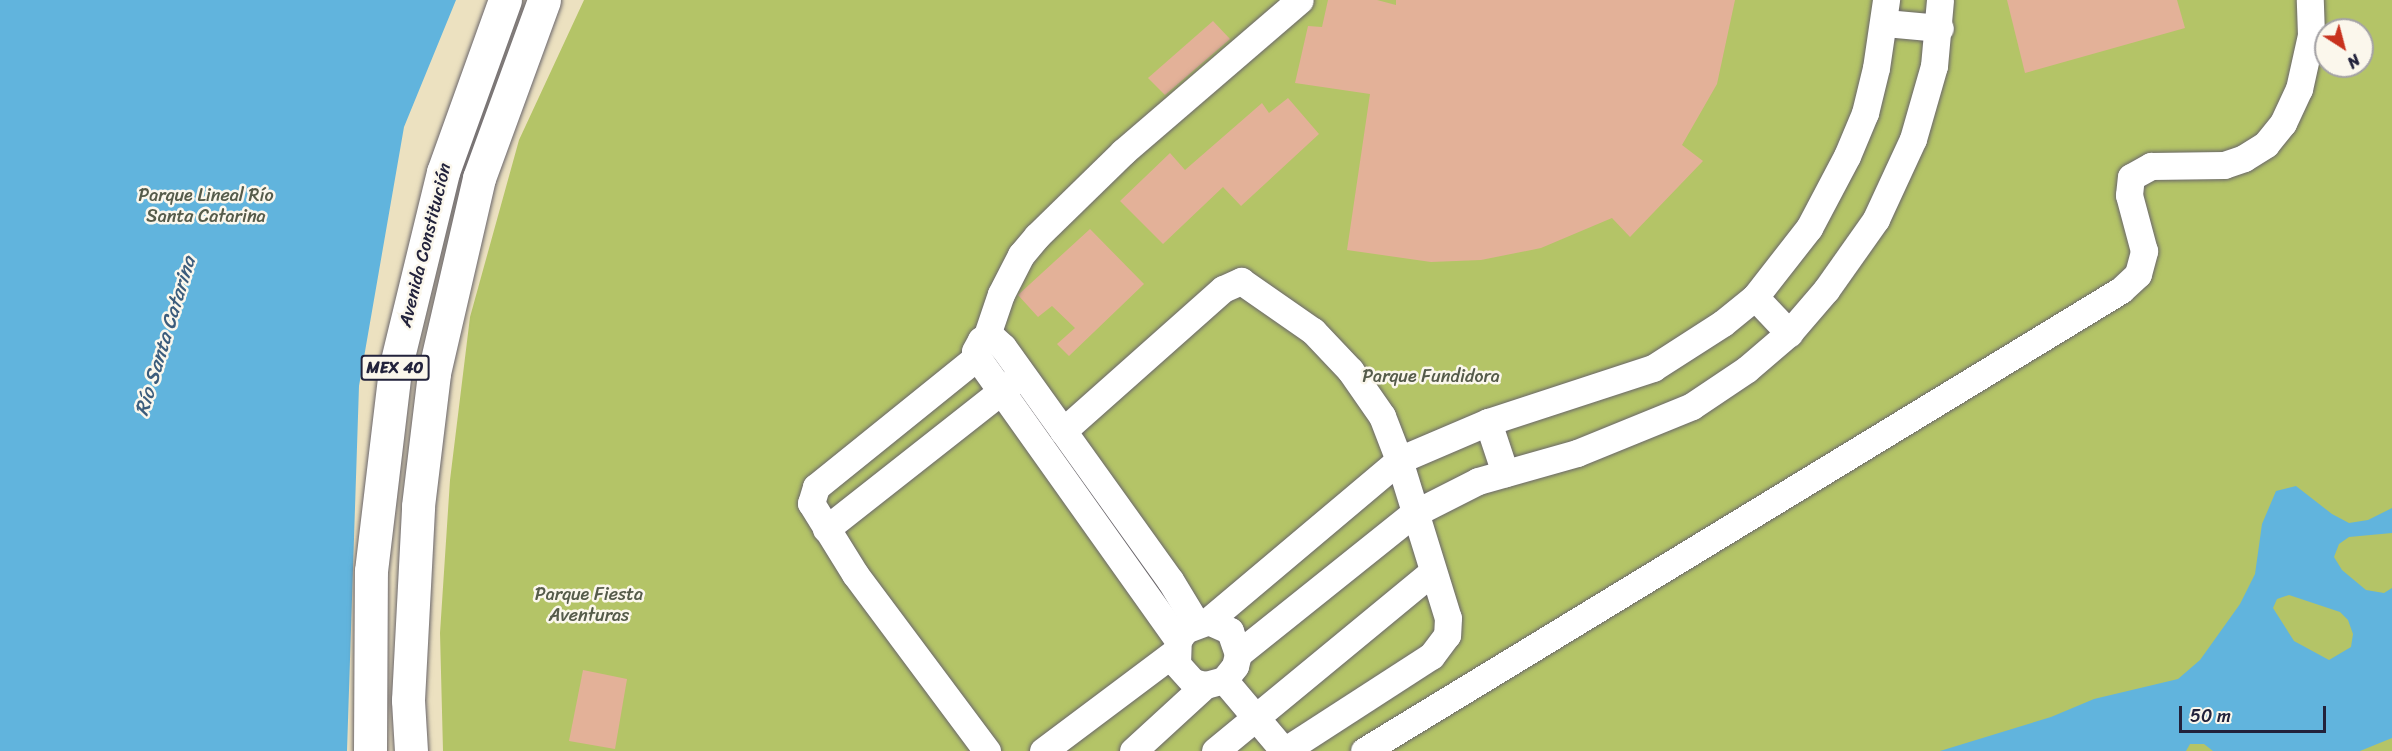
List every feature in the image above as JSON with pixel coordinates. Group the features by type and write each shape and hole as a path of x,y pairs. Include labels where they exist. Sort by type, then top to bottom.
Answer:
{"highway":[{"name":"Avenida Constitución","path":"370,751 371,571 395,369 443,172 506,0"},
{"name":"Avenida Constitución","path":"411,751 408,700 418,506 434,373 461,242 479,178 544,0"}],"street":[{"path":"982,347 1006,284 1021,255 1037,236 1124,152 1300,0"},
{"path":"1238,654 1413,514 1478,481 1577,453 1692,405 1747,369 1789,333 1826,290 1876,219 1913,139 1934,66 1940,28 1940,0"},
{"path":"1364,751 2121,290 2138,274 2144,251 2129,195 2131,177 2151,166 2224,165 2244,158 2266,144 2283,123 2299,89 2311,35 2310,0"},
{"path":"1043,751 1400,460 1488,422 1653,368 1723,323 1755,297 1830,194 1864,113 1885,12 1940,28"},
{"path":"1012,383 1063,431 1170,580 1189,634 1183,675 1214,682 1257,718 1284,751 1441,646 1447,635 1448,618 1413,514 1400,460 1382,416 1350,370 1313,331 1240,281 1223,289 1063,431"},
{"path":"1755,297 1789,333"},
{"path":"987,751 963,725 826,530 811,503 816,487 982,347 998,341 1012,383 1189,634"},
{"path":"826,530 1012,383"},
{"path":"1488,422 1505,473"},
{"path":"1215,751 1431,573"},
{"path":"1133,751 1235,666 1238,654 1230,632 1189,634"}],"green space":[{"name":"Parque Fundidora","path":"584,0 2392,0 2392,751 443,751 440,633 450,480 470,317 519,140"}],"water":[{"name":"Río Santa Catarina","path":"0,0 456,0 404,127 359,386 347,751 0,751"},
{"path":"2296,486 2332,514 2349,523 2368,520 2392,508 2392,533 2349,537 2339,544 2334,557 2342,570 2366,590 2384,593 2392,588 2392,738 2360,751 2213,751 2204,744 2190,744 2186,751 1940,751 2051,717 2094,699 2178,679 2200,660 2240,604 2255,574 2262,524 2276,491","holes":["2289,595 2340,612 2348,620 2353,634 2351,647 2329,660 2294,641 2273,608 2277,599"]}],"building":[{"path":"1328,0 1377,0 1396,5 1396,0 1735,0 1717,84 1682,145 1703,161 1630,237 1612,218 1541,248 1481,260 1431,262 1347,250 1370,94 1295,83 1308,26 1322,27"},
{"path":"2007,0 2177,0 2185,28 2025,73"},
{"path":"1213,21 1230,39 1165,95 1148,78"},
{"path":"1288,98 1319,134 1241,206 1223,187 1163,244 1120,201 1170,153 1185,170 1262,103 1269,113"},
{"path":"1090,229 1144,284 1069,356 1057,344 1075,328 1052,306 1038,317 1018,295"},
{"path":"583,670 627,679 615,749 569,741"}],"park label":[{"name":"Parque Lineal Río Santa Catarina","path":"206,206"},
{"name":"Parque Fiesta Aventuras","path":"589,605"}]}
